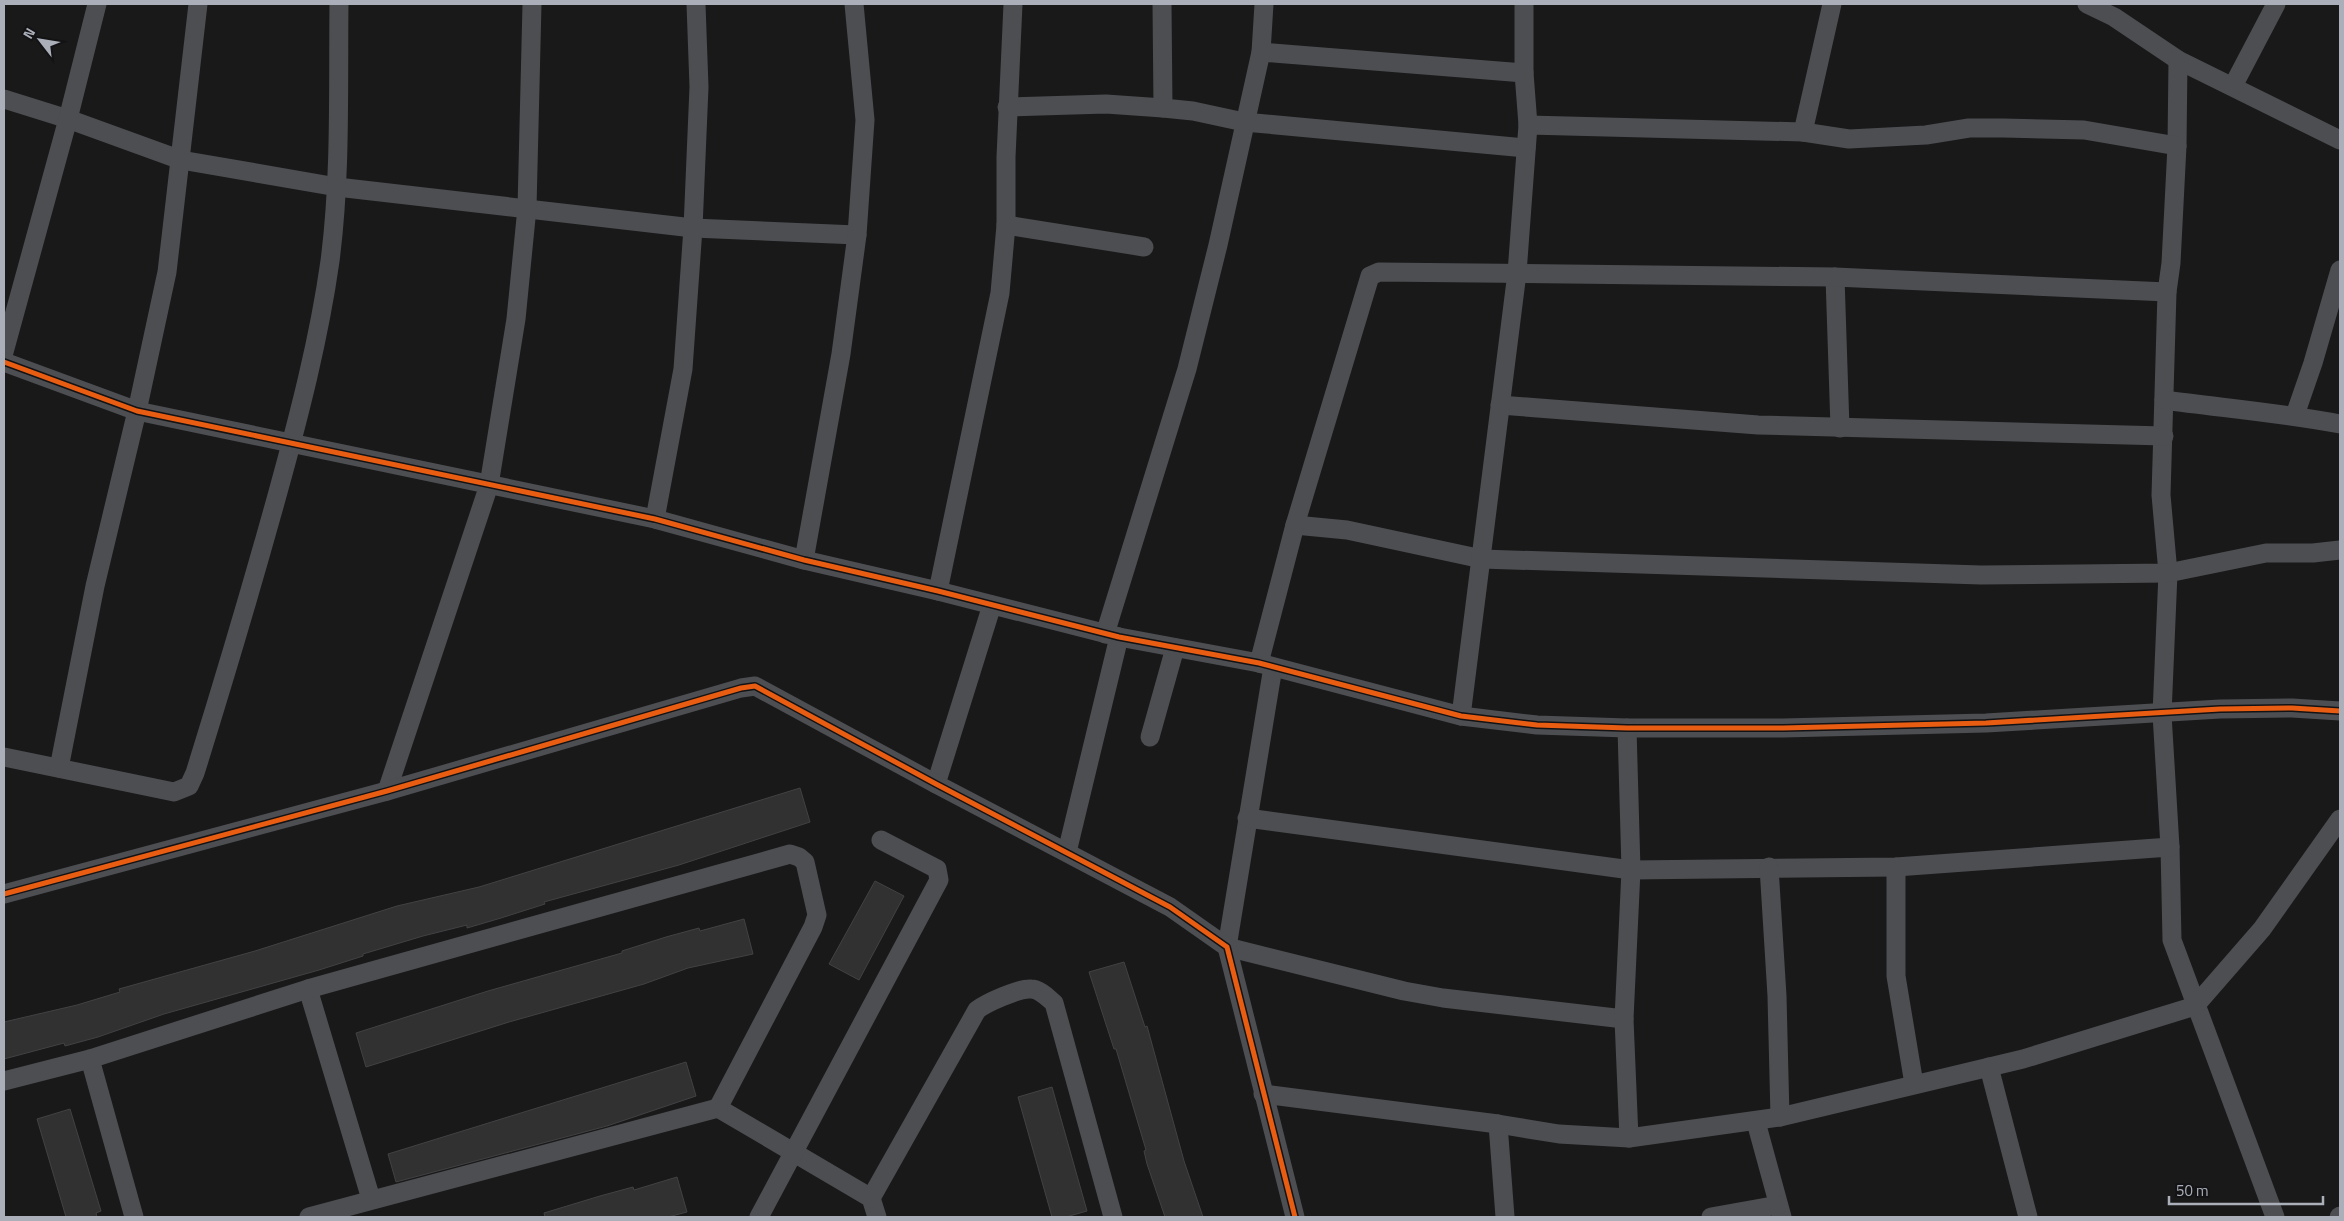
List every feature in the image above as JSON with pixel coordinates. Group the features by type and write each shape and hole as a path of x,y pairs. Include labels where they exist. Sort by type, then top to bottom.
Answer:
{"street":[{"path":"4,352 68,119 97,4"},
{"path":"59,768 94,586 137,411 167,272 198,4"},
{"path":"4,757 174,792 188,786 195,773 247,606 314,352 330,261 337,187 339,4"},
{"path":"387,791 490,485 516,319 527,208 532,4"},
{"path":"655,520 683,369 693,228 699,87 696,4"},
{"path":"804,560 841,354 857,235 865,120 854,4"},
{"path":"938,591 1000,292 1006,225 1007,107 1013,4"},
{"path":"1162,4 1164,108"},
{"path":"1067,852 1112,636 1187,369 1218,246 1261,52 1264,4"},
{"path":"1461,716 1517,273 1528,125 1524,73 1524,4"},
{"path":"1803,132 1832,4"},
{"path":"2087,4 2116,10 2178,60 2340,140"},
{"path":"2233,86 2276,4"},
{"path":"1261,52 1524,73"},
{"path":"2178,60 2177,146 2172,263 2167,292 2161,495 2168,573 2162,714 2170,847 2172,940 2275,1217"},
{"path":"4,98 181,160 337,187 693,228 857,235"},
{"path":"1007,107 1106,104 1164,108 1193,111 1244,122 1526,148"},
{"path":"1528,125 1803,132 1849,139 1926,135 1969,128 2084,130 2177,146"},
{"path":"1006,225 1144,247"},
{"path":"2295,415 2313,363 2340,270"},
{"path":"1296,1217 1263,1094 1227,947 1247,818 1266,665 1295,525 1370,276 1378,272 1835,277 2167,292"},
{"path":"1835,277 1840,428"},
{"path":"4,362 137,411 655,520 804,560 938,591 1112,636 1266,665 1461,716 1537,724 1627,728 1783,728 1986,723 2265,708 2340,711"},
{"path":"2164,400 2245,411 2295,415 2340,424"},
{"path":"1500,405 1758,425 2164,436"},
{"path":"1295,525 1348,530 1482,558 1981,575 2168,573 2266,553 2313,554 2340,550"},
{"path":"936,784 992,605"},
{"path":"1150,738 1176,648"},
{"path":"4,894 387,791 741,688 756,686 936,784 1170,907 1227,947 1404,991 1443,998 1624,1019"},
{"path":"1627,728 1631,870 1624,1019 1629,1138"},
{"path":"1247,818 1631,870 1896,867 2170,847"},
{"path":"1263,1094 1498,1124 1559,1134 1629,1138 1756,1122 2024,1059 2195,1006 2262,929 2340,819"},
{"path":"759,1217 939,880 937,869 881,840"},
{"path":"4,1081 90,1059 308,989 790,854 799,857 805,862 817,914 813,927 718,1108"},
{"path":"1770,867 1777,996 1780,1117"},
{"path":"1896,867 1896,976 1914,1084"},
{"path":"871,1198 977,1010 987,1002 1032,988 1044,993 1054,1003 1113,1217"},
{"path":"308,989 371,1199"},
{"path":"90,1059 134,1217"},
{"path":"1988,1067 2028,1217"},
{"path":"309,1217 718,1108 871,1198 877,1217"},
{"path":"1711,1217 1780,1211 1756,1122"},
{"path":"1498,1124 1506,1217"}],"building":[{"path":"800,788 810,822 679,865 544,902 545,904 467,928 467,925 423,936 363,954 363,956 319,970 164,1014 98,1037 65,1046 64,1043 4,1059 4,1022 77,1005 120,992 119,989 255,951 397,906 479,887"},
{"path":"875,881 904,896 859,980 829,964"},
{"path":"744,919 753,954 688,968 644,984 509,1022 366,1067 356,1033 488,991 622,953 622,951 666,937 699,928 700,931"},
{"path":"1124,962 1145,1027 1147,1026 1184,1161 1203,1217 1165,1217 1147,1164 1144,1151 1146,1150 1116,1049 1114,1049 1089,972"},
{"path":"686,1062 696,1096 607,1126 396,1182 388,1154"},
{"path":"1052,1087 1087,1211 1066,1217 1052,1217 1018,1097"},
{"path":"70,1109 101,1211 96,1213 97,1217 66,1217 37,1119"},
{"path":"677,1177 687,1212 668,1217 545,1217 544,1213 600,1196 633,1187 634,1190"}],"cycle path":[{"path":"4,362 137,411 655,519 804,560 938,591 1119,637 1259,663 1461,716 1537,725 1627,728 1783,728 1986,723 2220,709 2292,708 2340,711"},
{"path":"4,894 387,791 741,688 755,686 1170,907 1227,947 1295,1217"}]}
